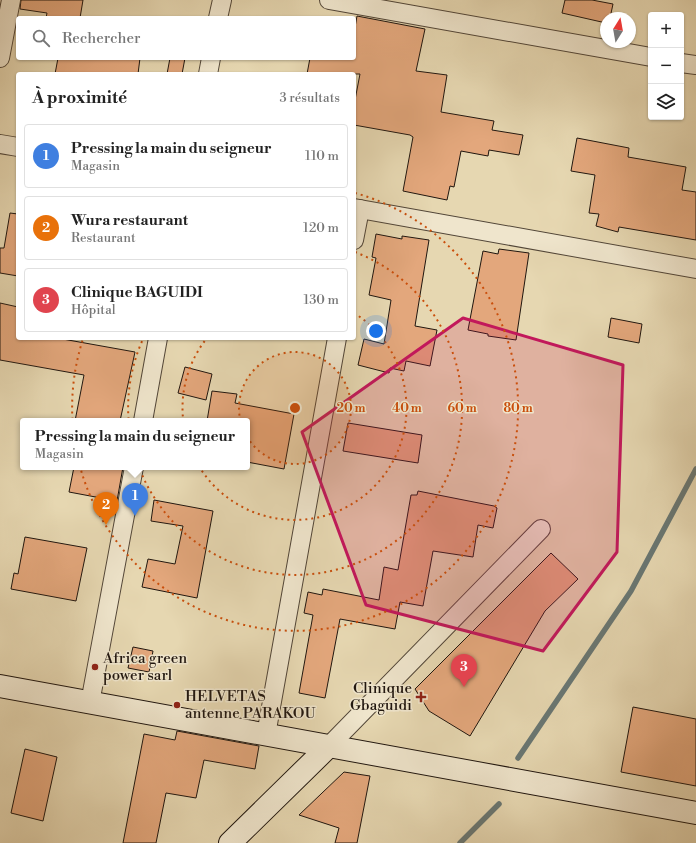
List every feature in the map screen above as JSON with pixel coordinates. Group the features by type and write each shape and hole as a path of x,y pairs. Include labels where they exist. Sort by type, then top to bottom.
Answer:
{"street":[{"path":"0,58 11,0"},
{"path":"218,16 222,0"},
{"path":"329,0 648,56"},
{"path":"208,72 211,60"},
{"path":"684,63 696,65"},
{"path":"0,144 16,147"},
{"path":"356,219 357,208 696,269"},
{"path":"144,418 158,340"},
{"path":"266,735 337,340"},
{"path":"90,703 133,470"},
{"path":"230,843 329,746 541,529"},
{"path":"0,686 696,813"}],"highlighted area":[{"path":"463,318 623,365 617,552 543,651 366,605 302,432"}],"building":[{"path":"21,0 83,0 80,16 46,16 47,13 20,9"},
{"path":"565,0 592,0 613,4 611,12 600,12 600,22 562,13"},
{"path":"357,16 425,29 416,71 447,75 441,112 494,121 492,130 523,135 519,155 489,150 488,156 461,151 454,187 450,186 447,200 403,191 413,137 410,135 356,125 356,95 360,74 356,74 356,72 307,72 310,60 356,60"},
{"path":"58,60 140,60 138,72 55,72"},
{"path":"170,60 185,60 182,72 167,72"},
{"path":"577,138 629,148 628,157 686,167 682,190 696,192 696,240 619,227 618,232 596,226 599,214 589,213 595,175 571,171"},
{"path":"10,213 16,214 16,276 0,273 0,248 4,248"},
{"path":"376,234 402,239 402,236 429,240 415,326 437,330 430,366 406,361 404,371 390,368 389,373 358,365 364,339 384,344 391,300 369,295 376,258 372,257"},
{"path":"499,249 529,253 516,340 488,336 488,334 468,330 483,251 498,254"},
{"path":"0,303 16,307 16,340 68,340 135,352 121,418 76,418 84,375 0,360"},
{"path":"611,318 642,324 639,343 608,337"},
{"path":"185,367 212,374 206,400 178,393"},
{"path":"212,391 237,394 235,403 294,414 284,469 250,463 250,418 208,418"},
{"path":"348,423 422,435 418,463 343,451"},
{"path":"73,470 122,470 117,501 69,492"},
{"path":"418,491 494,506 497,508 493,528 478,525 473,557 433,551 423,606 400,602 395,629 340,619 325,698 299,693 313,615 304,613 308,592 322,595 323,589 379,600 384,567 398,570 411,495 417,495"},
{"path":"154,500 213,511 197,598 142,587 148,559 175,564 183,526 151,521"},
{"path":"25,537 87,548 76,601 11,589 14,573 18,574"},
{"path":"551,553 578,579 545,611 470,736 429,711 415,689"},
{"path":"133,647 153,651 149,672 128,668"},
{"path":"633,707 696,719 696,786 621,772"},
{"path":"177,731 259,746 255,769 204,760 196,798 166,793 156,843 123,843 144,734 175,740"},
{"path":"25,749 57,757 43,821 11,813"},
{"path":"344,772 370,776 357,843 335,843 339,828 299,815"}],"waterway":[{"path":"518,758 631,591 696,469"},
{"path":"460,843 499,804"}],"place":[{"name":"Pressing la main du seigneur","path":"135,516"},
{"name":"Wura restaurant","path":"106,525"},
{"name":"Africa green power sarl","path":"95,667"},
{"name":"Clinique BAGUIDI","path":"464,687"},
{"name":"Clinique Gbaguidi","path":"421,697"},
{"name":"HELVETAS antenne PARAKOU","path":"177,705"}]}
